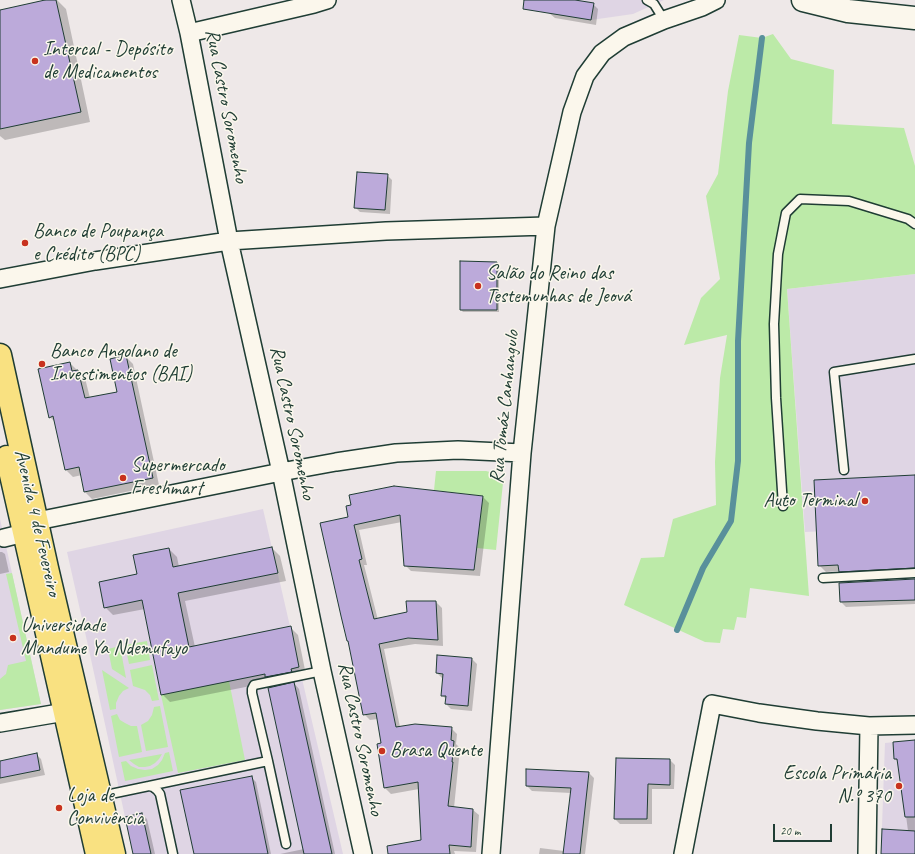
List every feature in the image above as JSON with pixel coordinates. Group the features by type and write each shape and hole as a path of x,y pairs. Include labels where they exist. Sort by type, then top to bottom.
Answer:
{"main road":[{"path":"803,0 848,11 915,18"},
{"name":"Avenida 4 de Fevereiro","path":"0,355 13,534 100,796 114,854"},
{"name":"Avenida 4 de Fevereiro","path":"0,425 13,534 65,712 97,854"}],"street":[{"name":"Rua Castro Soromenho","path":"181,0 189,33 229,241 281,472 322,671 363,854"},
{"path":"189,33 327,0"},
{"name":"Rua Tomáz Canhangulo","path":"491,854 522,453 546,226 572,112 585,76 602,53 624,37 664,20 702,7 716,0"},
{"path":"0,279 95,262 229,241 386,231 546,226"},
{"path":"13,534 281,472 336,462 396,453 458,450 522,453"},
{"path":"683,854 712,704 816,721 869,726 915,725"},
{"path":"0,723 65,712"},
{"path":"867,854 869,726"}],"lane":[{"path":"647,0 654,4 664,20"},
{"path":"783,506 776,398 774,324 778,254 786,213 800,199 849,201 908,219 915,224"},
{"path":"844,470 834,372 915,359"},
{"path":"823,578 915,573"},
{"path":"286,844 252,689 254,685 322,671"},
{"path":"100,796 268,761"},
{"path":"149,786 153,787 160,794 173,854"}],"shaded area":[{"path":"550,0 664,0 633,14 591,20 548,13"},
{"name":"Auto Terminal","path":"915,274 915,527 805,532 787,289"},
{"path":"263,509 343,854 133,854 67,552"},
{"name":"Universidade Mandume Ya Ndemufayo","path":"0,519 41,704 0,710"},
{"name":"Escola Primária N.º 370","path":"915,740 915,854 881,854 885,743"}],"green space":[{"path":"773,34 791,59 834,70 832,124 904,128 915,166 915,274 787,289 809,596 750,588 746,618 737,617 734,630 723,629 720,643 705,642 624,605 641,558 664,557 673,519 716,505 715,462 720,378 727,335 684,345 701,298 720,279 706,196 718,174 728,91 739,35 762,38"},
{"path":"436,471 486,471 494,473 500,477 503,483 496,550 477,548 483,496 434,490"},
{"path":"12,573 41,704 0,710 0,679 6,674 8,665 26,661 6,574"},
{"path":"147,641 150,660 129,664 125,645"},
{"path":"120,646 126,678 112,669 108,649"},
{"path":"152,665 159,700 152,701 150,695 145,690 133,686 130,670"},
{"path":"102,670 129,688 123,691 119,696 116,703 116,709 110,710"},
{"path":"229,681 245,760 178,773 161,695"},
{"path":"160,706 168,747 146,751 141,725 148,721 152,715 154,707"},
{"path":"117,714 120,720 125,723 131,726 137,726 142,752 119,757 111,716"},
{"path":"169,752 173,771 125,781 121,762 126,761 131,766 138,769 152,769 158,765 165,753"},
{"path":"162,754 155,763 145,767 139,767 129,760"}],"building":[{"name":"Intercal - Depósito de Medicamentos","path":"45,0 56,0 81,112 0,129 0,10"},
{"path":"524,0 575,0 594,3 591,20 523,9"},
{"path":"357,172 388,174 385,210 354,208"},
{"name":"Salão do Reino das Testemunhas de Jeová","path":"460,261 497,262 497,310 460,310"},
{"path":"126,355 153,478 84,492 79,467 65,470 53,416 49,418 38,369 70,362 72,371 78,370 85,398 117,392 110,359"},
{"path":"915,475 915,568 839,572 838,565 818,566 814,480"},
{"path":"394,486 483,496 474,570 404,566 400,515 354,525 362,559 359,560 374,619 407,612 406,601 436,601 438,640 408,638 379,644 396,727 415,724 452,727 451,740 454,741 453,762 448,806 473,809 471,847 449,845 450,854 388,854 387,846 421,840 418,782 384,788 377,744 381,743 376,713 363,715 348,641 320,523 348,517 346,506 351,505 349,495"},
{"path":"272,547 278,573 178,593 189,647 291,626 299,667 291,669 292,672 265,677 265,674 161,695 142,600 104,608 99,582 137,574 133,555 169,548 173,567"},
{"path":"915,579 915,600 840,602 839,583"},
{"path":"437,655 472,658 468,706 445,704 446,696 441,696 443,674 436,673"},
{"path":"294,682 332,854 304,854 268,688"},
{"path":"915,740 915,817 905,817 897,759 894,759 893,742"},
{"path":"37,753 40,770 0,778 0,761"},
{"path":"616,758 670,759 670,785 648,784 647,819 614,819"},
{"path":"526,769 589,772 580,854 563,854 571,788 526,786"},
{"path":"252,776 268,854 194,854 180,790"},
{"path":"142,813 151,854 133,854 125,817"},
{"path":"882,829 915,831 915,854 881,854"}],"waterway":[{"path":"677,630 703,568 731,521 738,461 738,341 749,143 762,38"}],"place":[{"name":"Intercal - Depósito de Medicamentos","path":"35,61"},
{"name":"Banco de Poupança e Crédito (BPC)","path":"25,243"},
{"name":"Salão do Reino das Testemunhas de Jeová","path":"478,286"},
{"name":"Banco Angolano de Investimentos (BAI)","path":"42,364"},
{"name":"Supermercado Freshmart","path":"123,478"},
{"name":"Auto Terminal","path":"865,501"},
{"name":"Universidade Mandume Ya Ndemufayo","path":"13,638"},
{"name":"Brasa Quente","path":"382,751"},
{"name":"Escola Primária N.º 370","path":"899,786"},
{"name":"Loja de Convivência","path":"59,808"}]}
